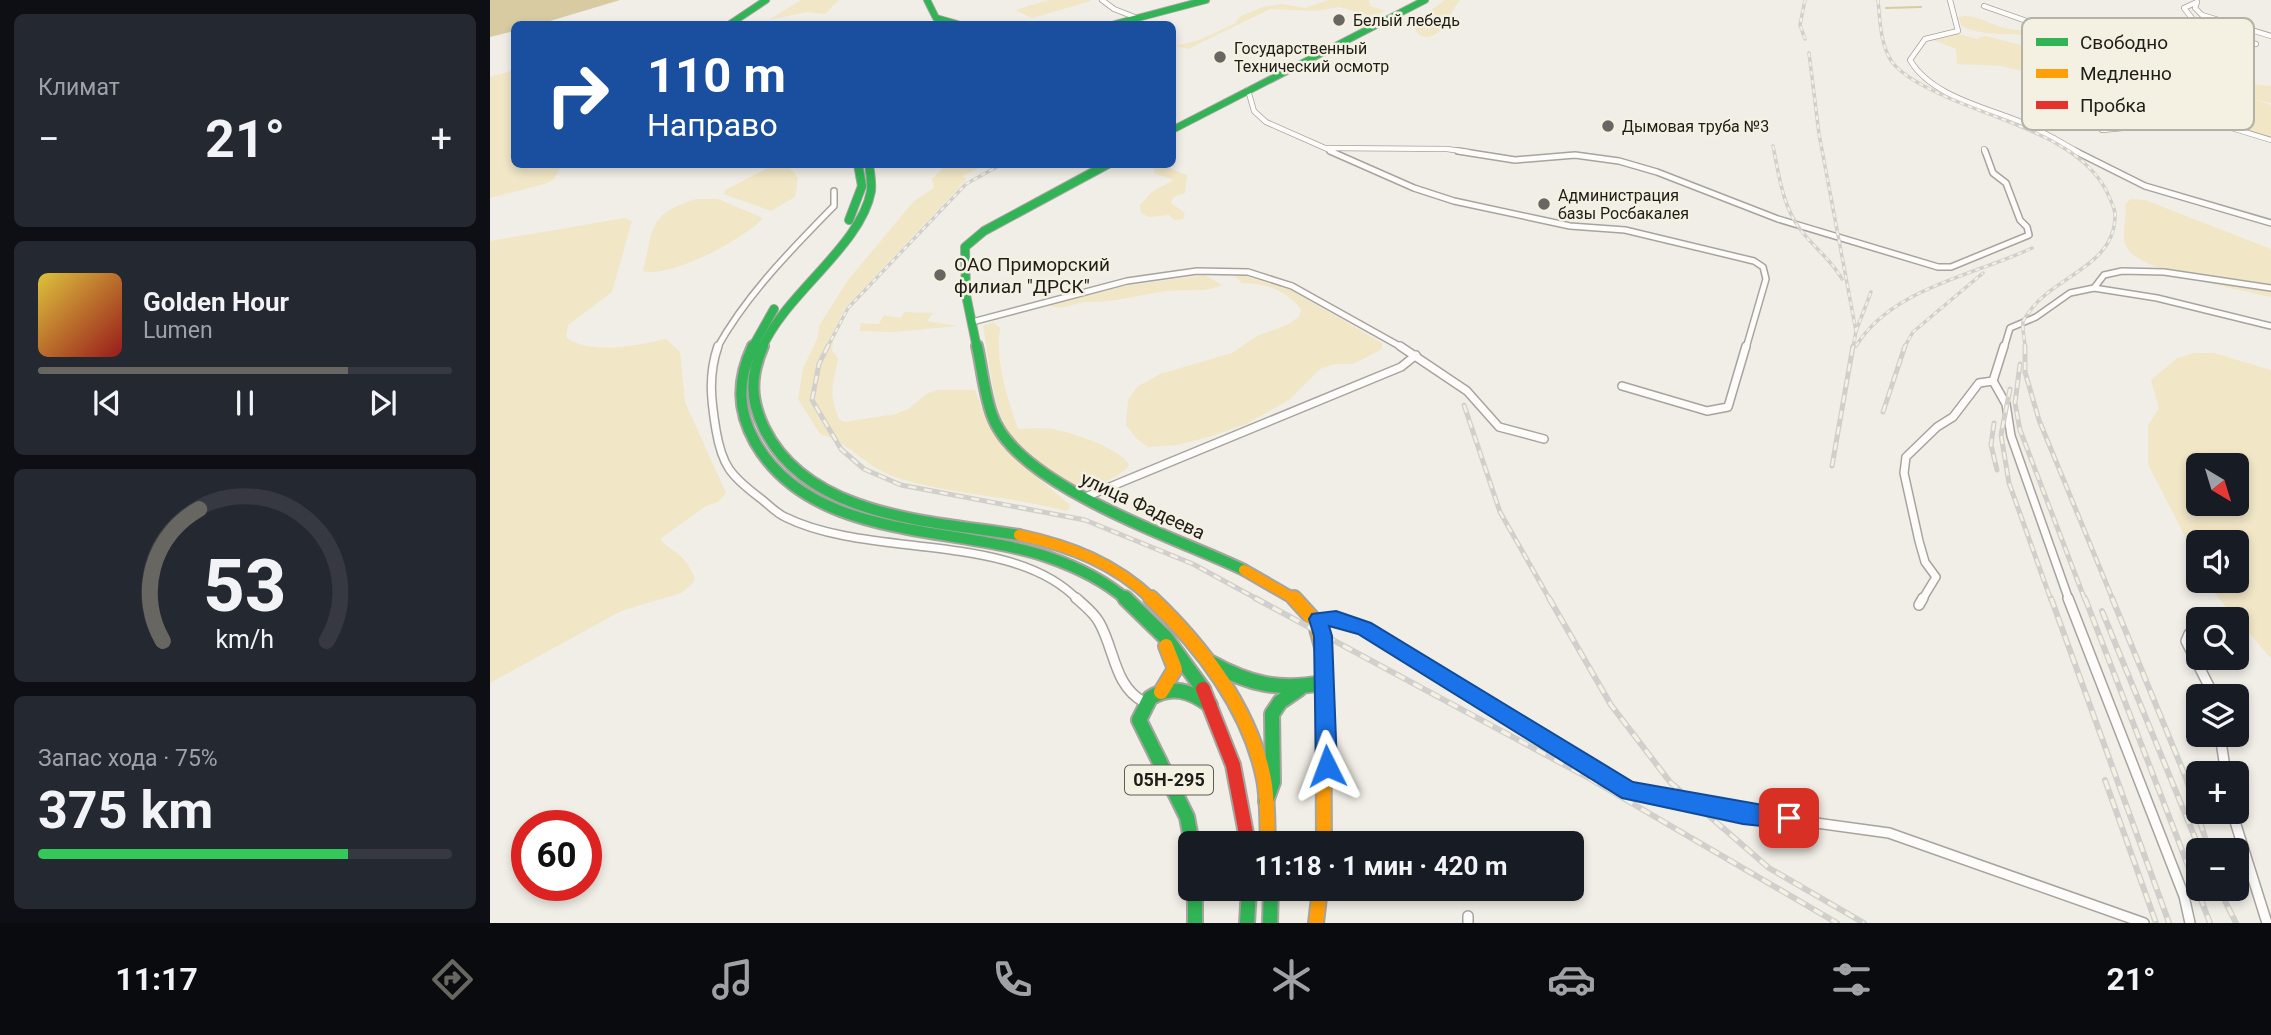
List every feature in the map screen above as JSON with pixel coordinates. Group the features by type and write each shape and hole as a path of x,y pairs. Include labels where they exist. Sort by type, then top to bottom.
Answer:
{"main road":[{"path":"734,21 766,0"},
{"path":"741,21 772,0"},
{"path":"927,0 936,18 946,21"},
{"path":"1126,21 1206,0"},
{"path":"1176,128 1425,0"},
{"path":"859,168 862,186 855,210 833,242 760,328 742,366 738,385 742,419 759,453 783,480 838,510 882,523 1026,549 1072,564 1112,589 1158,630 1189,667 1216,710 1228,741 1245,808 1247,831"},
{"path":"870,168 873,186 859,220 775,321 755,363 751,383 755,415 764,436 779,458 822,488 850,501 894,514 1054,542 1082,553 1123,577 1148,596 1190,636 1233,702 1261,766 1267,831"},
{"name":"улица Фадеева","path":"1101,168 984,231 965,247 964,260 972,322 995,424 1041,470 1082,499 1279,587 1306,604 1318,619"},
{"path":"1318,619 1323,636 1322,683 1327,766 1324,831"},
{"path":"1158,630 1175,669 1161,692"},
{"path":"1210,663 1245,684 1262,690 1298,689 1322,683"},
{"path":"1144,702 1161,692 1173,689 1190,691 1216,710"},
{"path":"1266,801 1273,782 1272,714 1280,702 1298,689"},
{"name":"05Н-295","path":"1144,702 1139,720 1178,797 1190,831"},
{"path":"1195,901 1195,923"},
{"path":"1247,923 1248,901"},
{"path":"1270,923 1271,901"},
{"path":"1316,923 1319,901"}],"street":[{"path":"1102,0 1137,18"},
{"path":"2197,1 2195,8 2202,15 2212,18"},
{"path":"2191,18 2184,9 2197,1"},
{"path":"1950,2 1958,31 1924,39 1910,60 1916,71 1969,102 2022,123"},
{"path":"1984,6 2022,19"},
{"path":"2254,31 2271,36"},
{"path":"1248,90 1256,115 1414,188 1454,201 1570,226 1625,230 1754,261 1763,267 1766,279 1728,407 1707,411 1622,386"},
{"path":"2038,130 2128,179 2271,223"},
{"path":"2242,130 2271,140"},
{"path":"1325,148 1447,149 1506,160 1575,155 1619,161 1657,172 1778,219 1914,261 1945,267 1987,254 2029,235 2027,227 2020,220 2006,183 1993,173 1984,149"},
{"path":"834,191 834,206 745,304 718,348 709,390 718,443 732,477 784,517 830,533 992,558 1024,567 1065,586 1098,620 1112,650 1122,682 1131,695 1144,702"},
{"path":"972,322 1127,281 1197,271 1248,272 1292,286 1416,355 1473,397 1499,427 1544,439"},
{"path":"2094,288 2104,275 2123,271 2157,272 2271,288"},
{"path":"2190,923 2184,896 2067,595 2011,436 2006,404 1993,381 2010,328 2036,317 2070,293 2094,288 2157,298 2271,326"},
{"path":"1082,499 1342,389 1401,367 1416,355"},
{"path":"1919,605 1936,577 1925,562 1919,541 1904,473 1906,457 1937,427 1953,417 1979,383 1993,381"},
{"path":"1318,619 1336,618 1364,628 1629,791 1690,800 1743,813 1889,833 2144,923"},
{"path":"2236,824 2267,923"}],"shaded area":[{"path":"490,0 620,0 550,21 511,21 511,32 490,37"},
{"path":"801,0 839,0 825,14 807,12 769,20"},
{"path":"1049,0 1091,1 1032,18 1015,10"},
{"path":"1329,0 1369,0 1370,6 1386,11 1373,16 1339,7 1316,11 1270,9 1188,49 1176,46 1199,40 1263,7 1283,4 1305,8"},
{"path":"1445,0 1460,0 1443,27 1433,36 1418,34 1412,24"},
{"path":"1958,17 1976,18 2005,28 2022,30 2022,35 1974,31 1962,26"},
{"path":"1958,34 1977,39 1985,36 2022,45 2022,71 2001,66 1957,64 1956,49 1933,40"},
{"path":"511,71 511,168 560,168 553,180 545,184 490,198 490,77"},
{"path":"2254,84 2271,86 2271,103 2254,99"},
{"path":"2254,100 2271,105 2271,138 2248,130 2254,130"},
{"path":"768,168 789,168 798,180 795,197 771,211 724,194 725,190"},
{"path":"943,168 979,168 962,176 967,179 845,308 835,328 832,351 838,358 832,388 839,419 845,422 896,414 937,390 975,390 989,427 1039,479 1069,504 1070,508 1066,511 918,484 887,474 840,443 820,434 798,399 803,368 818,337 819,326 848,280 914,201 934,188 932,179"},
{"path":"1170,168 1187,175 1185,193 1173,197 1171,203 1185,213 1183,219 1174,220 1169,215 1149,217 1141,213 1140,205 1153,191 1174,180 1154,173 1154,169"},
{"path":"696,199 718,199 763,218 741,236 688,263 655,272 643,271 652,233 661,217 669,210"},
{"path":"2131,199 2145,200 2271,249 2271,297 2193,279 2136,257 2127,248 2124,238 2125,204"},
{"path":"625,218 632,221 612,292 568,325 566,337 576,343 600,348 666,339 680,352 685,402 726,493 718,502 706,506 660,539 683,558 695,578 681,593 621,611 490,683 490,241"},
{"path":"1239,274 1291,290 1382,343 1382,349 1353,364 1334,364 1320,369 1289,400 1246,424 1177,445 1148,447 1137,439 1126,425 1128,400 1137,387 1160,374 1232,353 1257,336 1287,325 1299,317 1301,309 1289,297 1267,286 1242,283 1235,276"},
{"path":"1205,275 1222,285 1209,289 1168,291 1107,301 1082,302 1064,307 1050,305 1124,286"},
{"path":"905,312 933,313 927,321 958,326 894,332 860,331 861,323 879,324 884,315 901,318"},
{"path":"993,322 1000,328 1001,366 1018,429 1052,429 1086,438 1125,459 1129,465 1125,470 1106,481 1078,488 1039,461 1012,436 1001,419 998,408 983,326"},
{"path":"2194,353 2214,353 2271,370 2271,658 2249,633 2249,607 2226,607 2214,593 2249,593 2249,530 2186,530 2186,538 2148,464 2148,426 2159,408 2151,380 2176,359"}],"waterway":[{"path":"1886,8 1921,7"}],"railway":[{"path":"1805,0 1800,25 1805,39"},
{"path":"1878,0 1885,48 1892,62 1901,71 1918,83 1957,102 2022,127"},
{"path":"1809,53 1819,134 1856,331"},
{"path":"2025,348 2023,322 2032,308 2055,287 2095,258 2112,233 2115,217 2115,210 2107,192 2094,172 2055,142 2028,130"},
{"path":"1773,146 1782,189 1794,220 1842,279"},
{"path":"827,348 848,308 966,184 995,168"},
{"path":"1856,346 1871,326 1912,297 2032,248"},
{"path":"1905,347 1913,332 1983,273"},
{"path":"1856,331 1871,292"},
{"path":"1853,348 1856,331"},
{"path":"1832,466 1853,346"},
{"path":"1883,412 1905,347"},
{"path":"827,348 819,364 812,400 841,449 864,469 901,485 1085,520 1193,564 1259,600"},
{"path":"2025,348 2025,372 2039,420 2113,600"},
{"path":"2020,364 2015,403 2020,430 2085,600"},
{"path":"2010,389 2001,435 2009,483 2051,600"},
{"path":"1464,405 1500,512 1550,600"},
{"path":"1994,423 1991,445 1997,470"},
{"path":"1255,598 1587,777 1837,923"},
{"path":"1549,598 1611,705 1670,782 1769,868 1864,923"},
{"path":"2051,598 2169,923"},
{"path":"2085,598 2210,923"},
{"path":"2112,598 2186,778 2205,838"},
{"path":"2102,611 2195,838"},
{"path":"2105,780 2156,923"},
{"path":"2225,901 2236,923"}],"traffic: fast":[{"path":"734,21 766,0"},
{"path":"927,0 936,18 946,21"},
{"path":"1126,21 1206,0"},
{"path":"1176,128 1425,0"},
{"path":"849,220 862,186 859,168"},
{"path":"870,168 871,192 863,213 842,244 789,303 764,344 757,362 752,394 759,417 775,450 800,475 832,493 868,507 908,517 1019,535"},
{"path":"1101,168 984,231 965,247 966,295 992,416 1005,438 1022,457 1043,474 1090,501 1244,570"},
{"path":"774,309 748,356 740,390 745,424 763,457 775,472 806,495 842,512 922,532 1006,546 1084,571 1120,593 1152,622 1180,655 1203,689"},
{"path":"1211,663 1239,678 1264,686 1290,688 1322,683"},
{"path":"1266,801 1273,782 1272,714 1280,702 1299,689"},
{"path":"1190,831 1187,817 1139,720 1143,707 1158,692 1178,690 1210,705"},
{"path":"1195,901 1195,923"},
{"path":"1247,923 1248,901"},
{"path":"1270,923 1271,901"}],"traffic: slow":[{"path":"1019,535 1078,551 1116,570 1145,591 1197,646 1219,677 1253,743 1265,783 1268,831"},
{"path":"1244,570 1297,600 1315,621 1321,635 1324,831"},
{"path":"1161,692 1175,669 1166,646"},
{"path":"1316,923 1319,901"}],"traffic: jam":[{"path":"1203,689 1233,765 1243,803 1246,831"}],"place":[{"name":"Белый лебедь","path":"1339,20"},
{"name":"Государственный Технический осмотр","path":"1220,57"},
{"name":"Дымовая труба №3","path":"1608,126"},
{"name":"Администрация базы Росбакалея","path":"1544,204"},
{"name":"ОАО Приморский филиал \"ДРСК\"","path":"940,275"}],"route":[{"path":"1327,766 1322,683 1323,636 1318,619 1336,618 1364,628 1629,791 1647,796 1690,800 1743,813 1789,818"}]}
